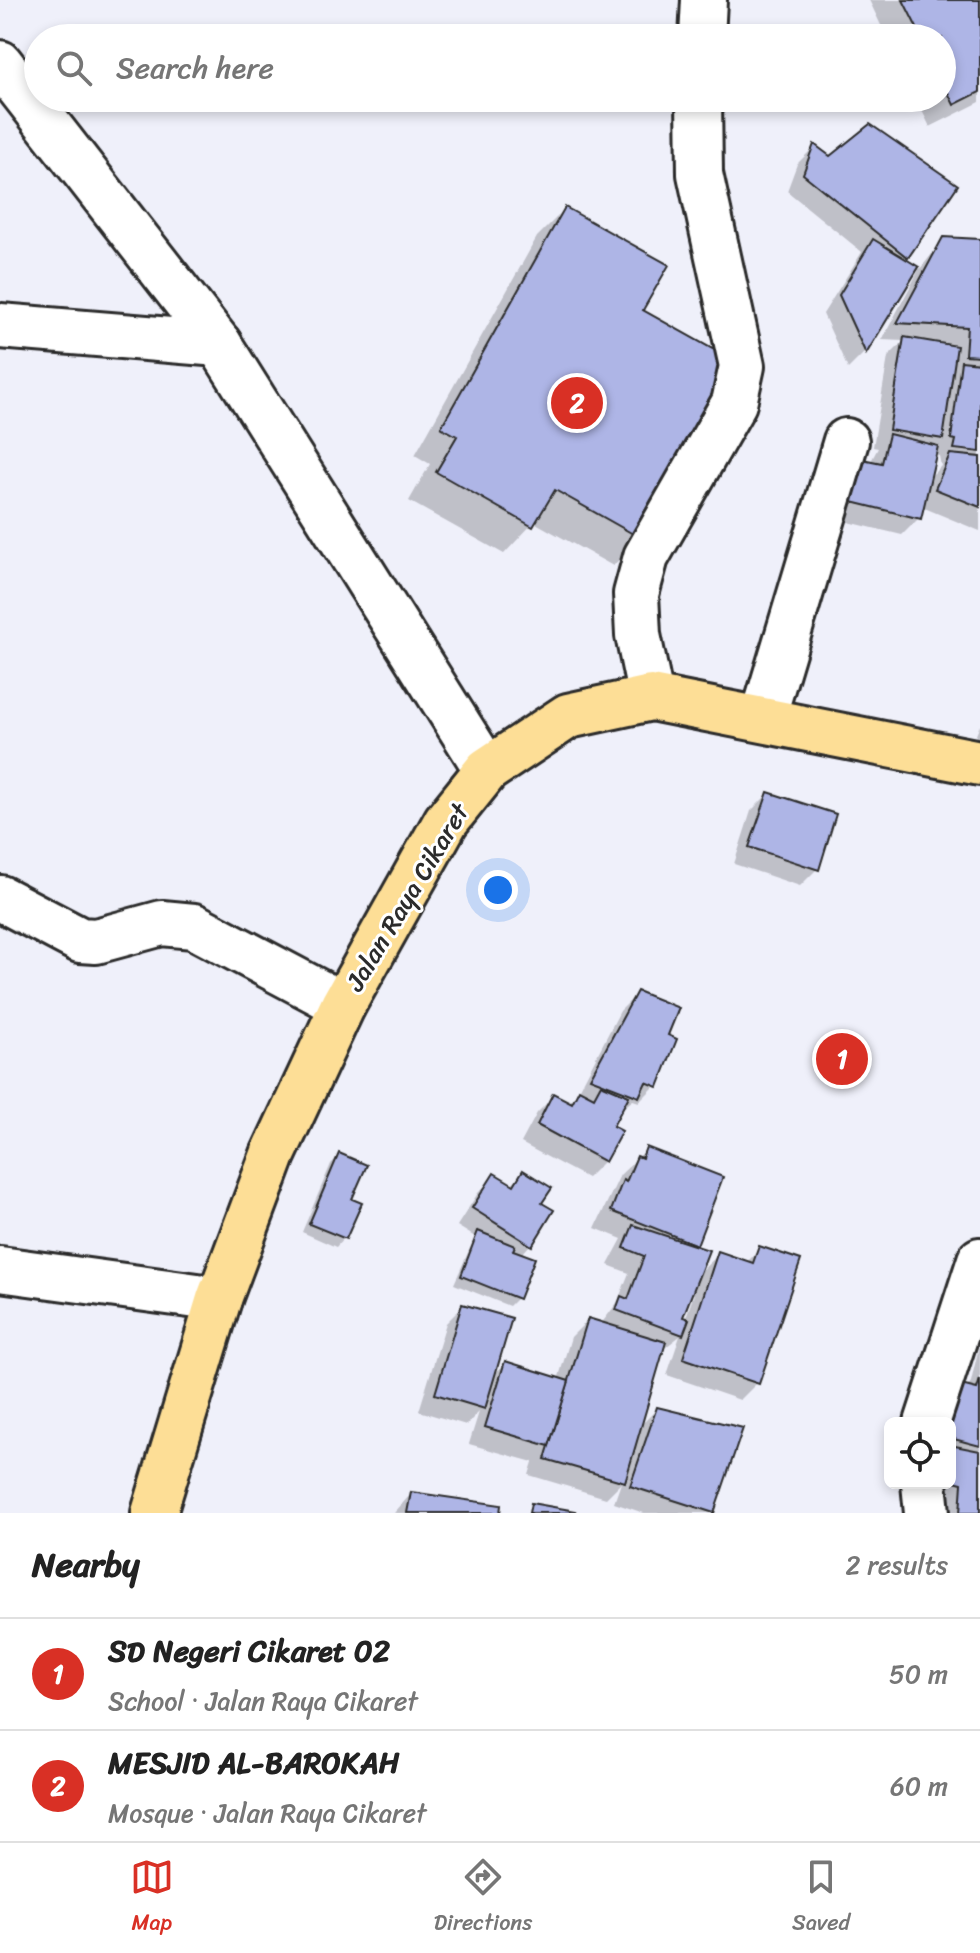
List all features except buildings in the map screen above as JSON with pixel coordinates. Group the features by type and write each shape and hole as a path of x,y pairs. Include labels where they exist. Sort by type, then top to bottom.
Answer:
{"main road":[{"name":"Jalan Raya Cikaret","path":"154,1513 219,1299 273,1155 343,1005 446,821 487,770 568,716 651,698 980,763"}],"street":[{"path":"703,24 704,0"},
{"path":"0,63 24,94"},
{"path":"38,112 219,344 487,770"},
{"path":"651,698 638,635 636,594 646,557 734,403 742,366 700,174 699,112"},
{"path":"0,326 219,344"},
{"path":"763,718 846,441"},
{"path":"0,898 80,940 96,941 162,923 194,926 343,1005"},
{"path":"929,1417 980,1260"},
{"path":"0,1269 219,1299"},
{"path":"925,1489 927,1513"}],"place":[{"name":"MESJID AL-BAROKAH","path":"577,403"},
{"name":"SD Negeri Cikaret 02","path":"842,1059"}]}
